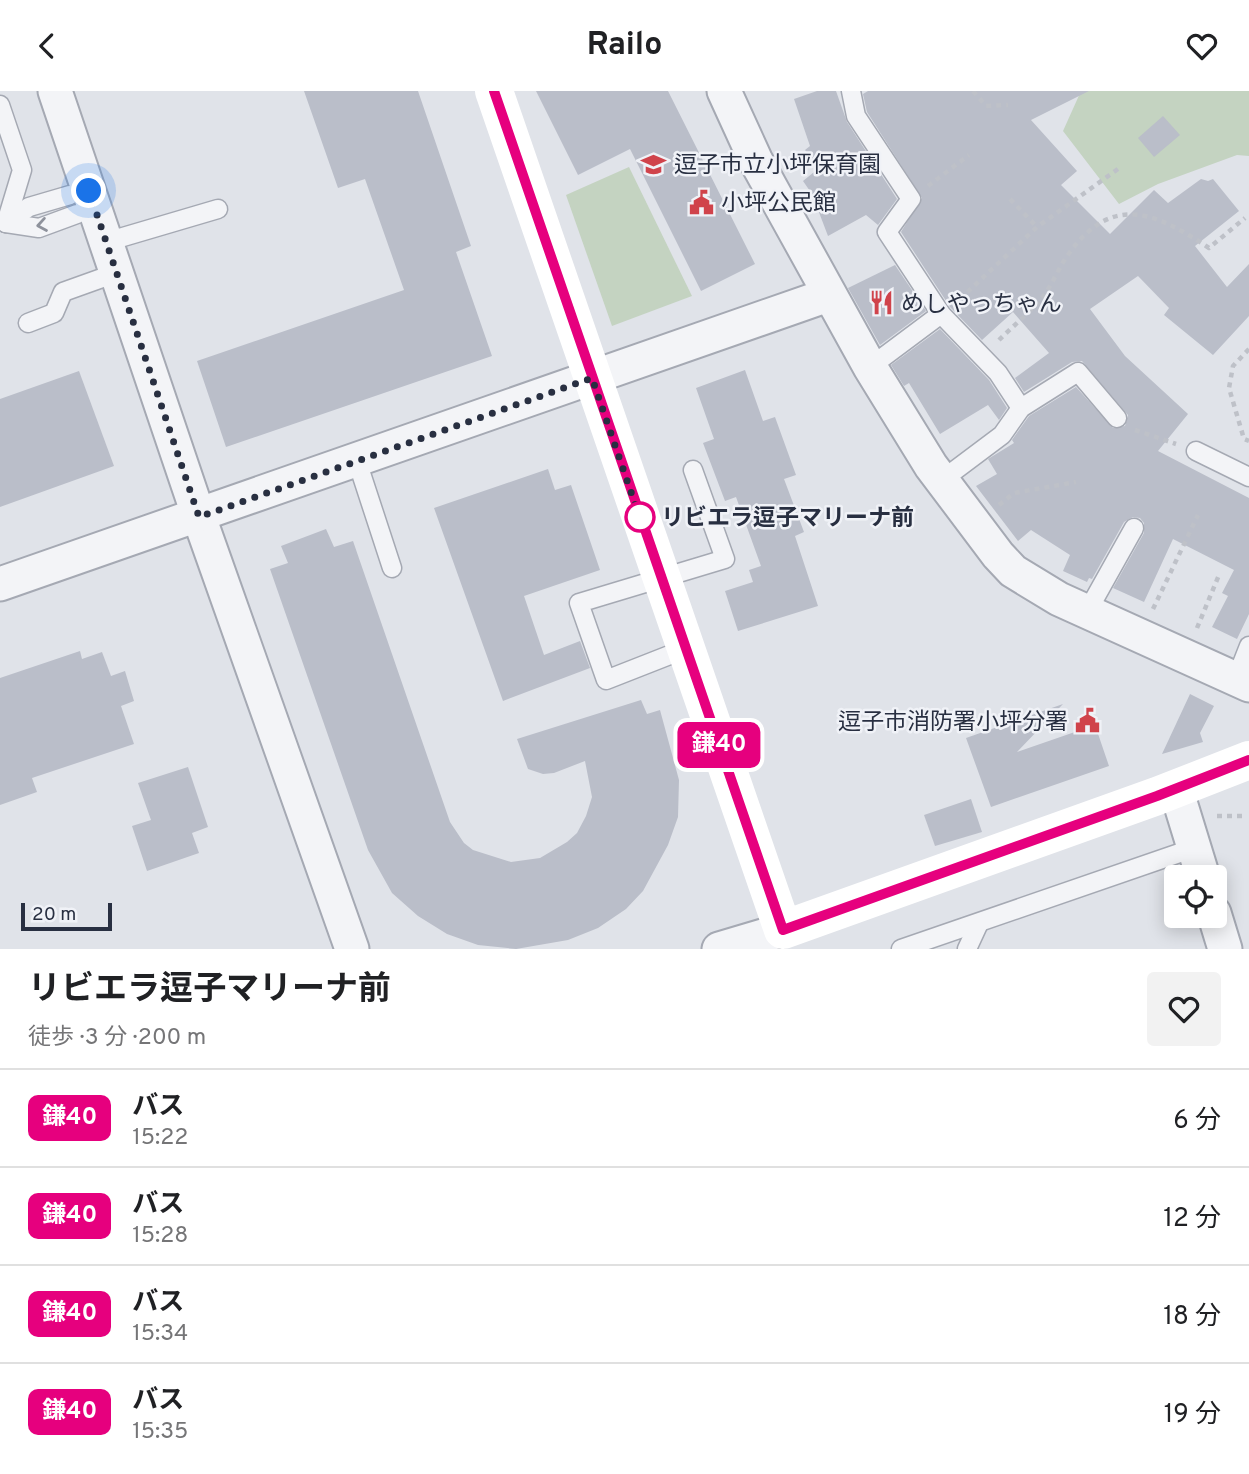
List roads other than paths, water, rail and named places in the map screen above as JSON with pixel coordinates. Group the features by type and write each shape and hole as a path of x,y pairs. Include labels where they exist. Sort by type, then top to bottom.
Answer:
{"street":[{"path":"55,91 199,517 352,949"},
{"path":"494,91 786,939"},
{"path":"724,91 756,161 870,367 931,466 975,527 1013,571 1087,613 1242,682"},
{"path":"0,584 199,517 828,295"},
{"path":"719,949 786,939 1249,760"},
{"path":"1176,789 1199,862"},
{"path":"1219,928 1226,949"}],"lane":[{"path":"851,91 856,116 911,199 887,232 941,314 998,373 1021,408"},
{"path":"0,104 22,170 6,223"},
{"path":"6,223 29,207 70,195"},
{"path":"106,242 218,209"},
{"path":"6,223 39,228 77,214"},
{"path":"28,323 54,313 64,292 117,273"},
{"path":"870,367 941,314"},
{"path":"950,474 1002,435 1021,408 1078,372 1117,418"},
{"path":"1196,451 1249,477"},
{"path":"358,461 392,568"},
{"path":"685,649 606,680 579,603 725,559 693,470"},
{"path":"1087,613 1134,528"},
{"path":"1242,682 1249,646"},
{"path":"901,949 979,922 1199,862"},
{"path":"967,949 979,922"}],"place":[{"name":"逗子市立小坪保育園","path":"654,164"},
{"name":"小坪公民館","path":"701,202"},
{"name":"めしやっちゃん","path":"881,303"},
{"name":"リビエラ逗子マリーナ前","path":"640,517"},
{"name":"逗子市消防署小坪分署","path":"1088,721"}]}
